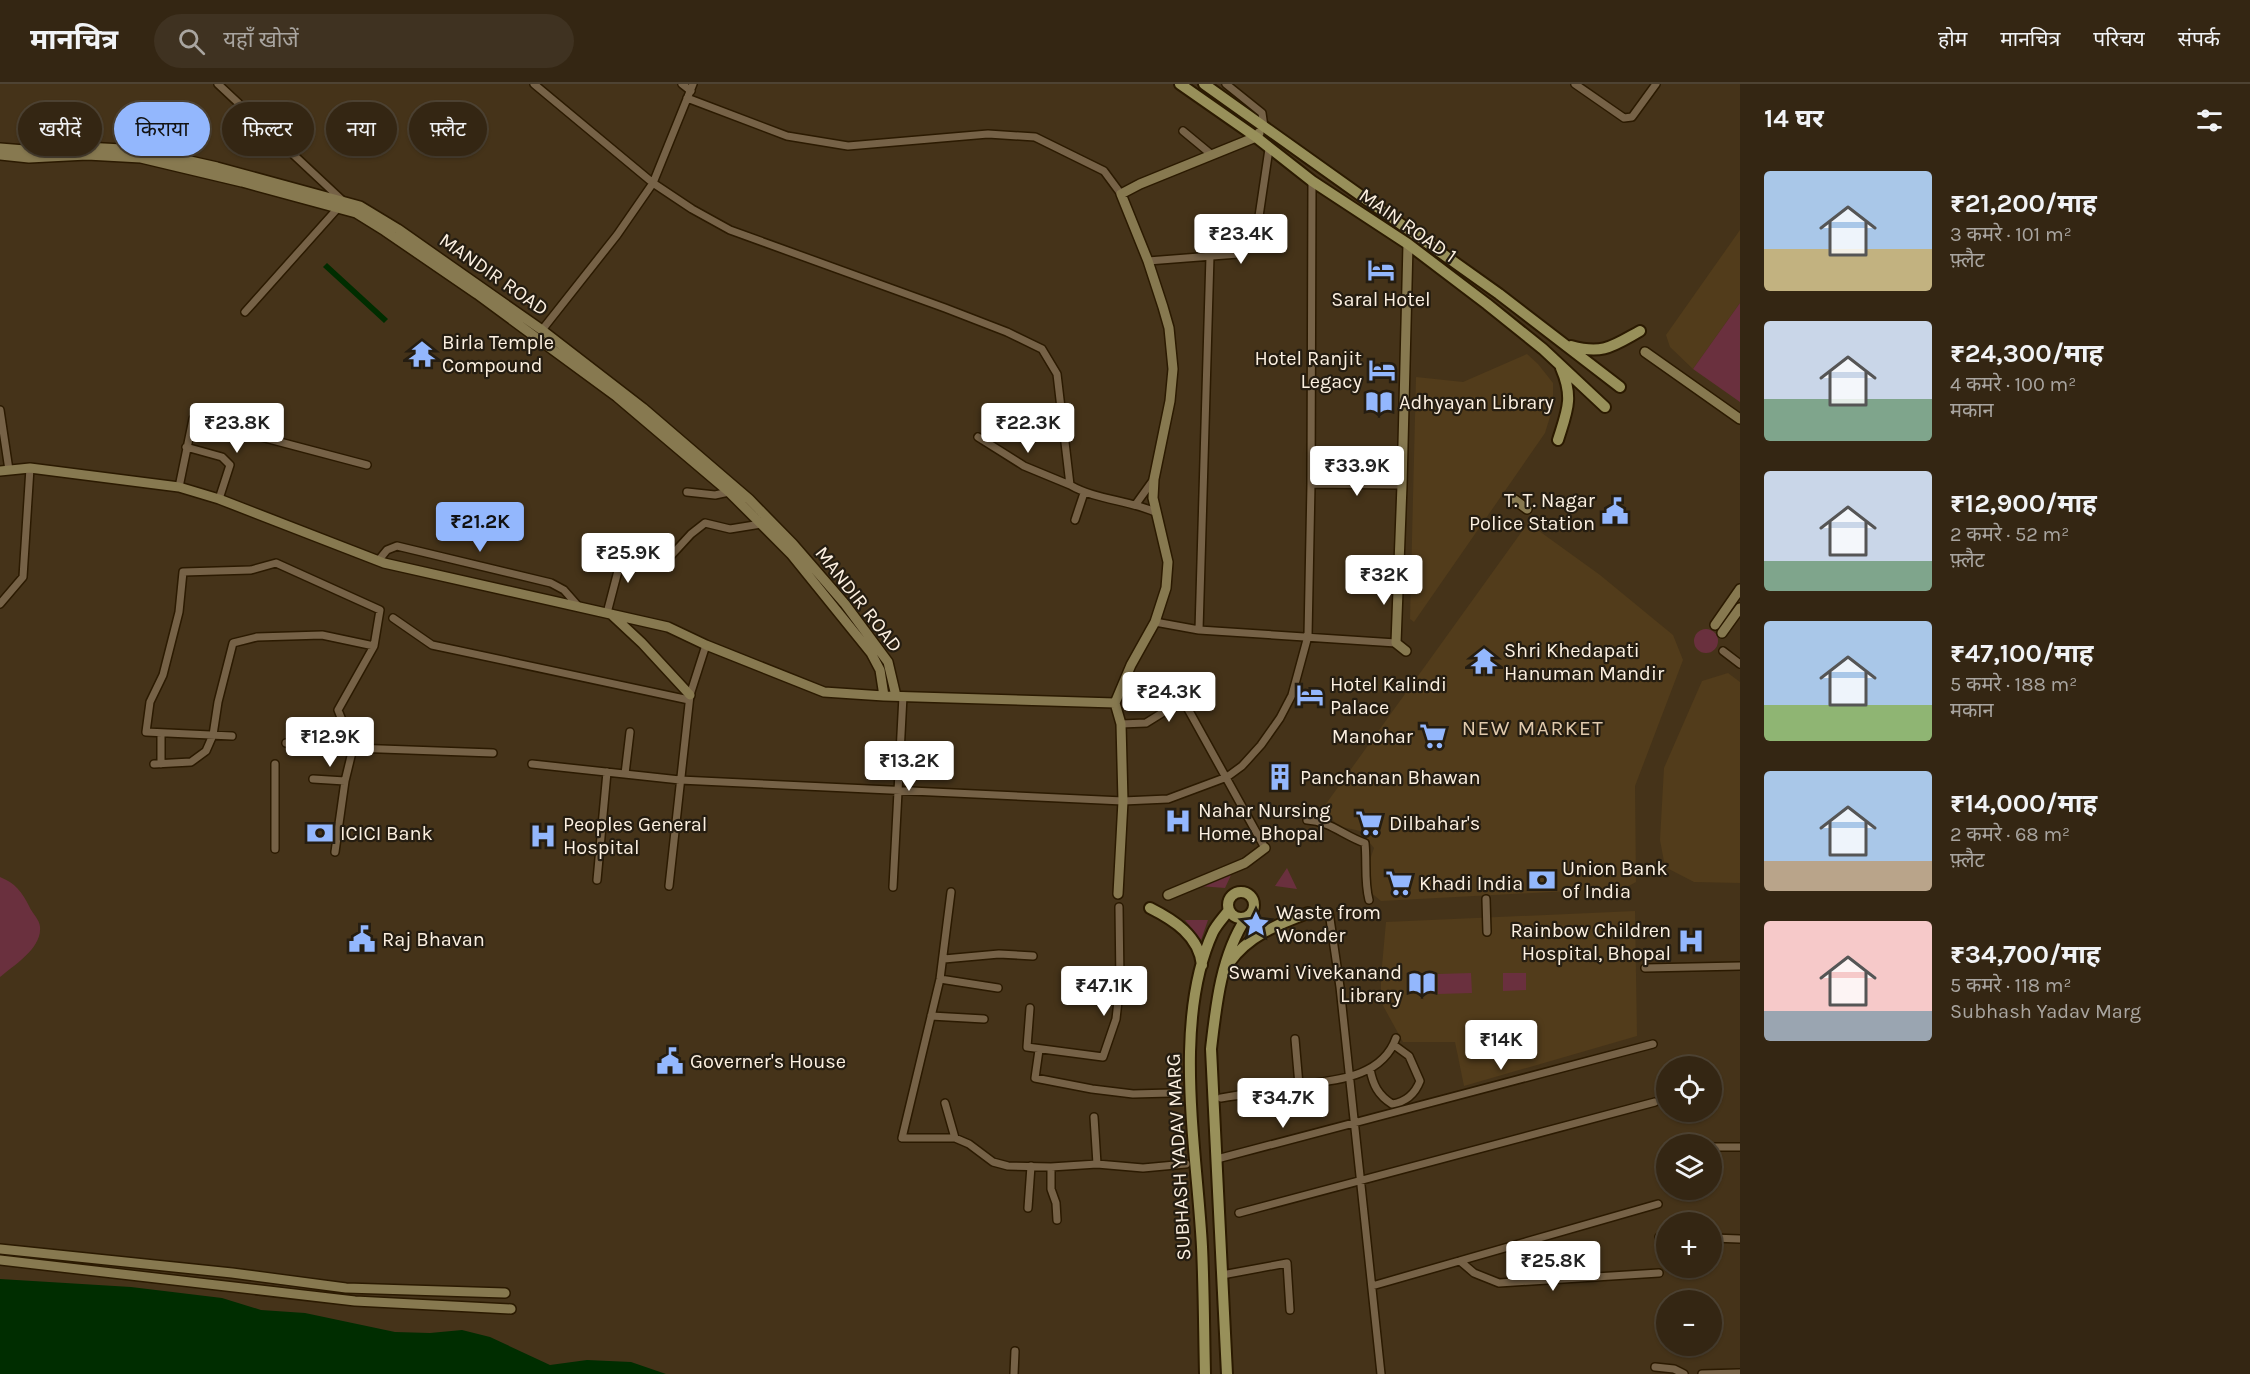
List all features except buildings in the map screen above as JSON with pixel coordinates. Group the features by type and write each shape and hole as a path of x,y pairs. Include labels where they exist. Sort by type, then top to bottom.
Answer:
{"main road":[{"name":"MAIN ROAD 1","path":"1180,84 1256,137 1312,181 1408,244 1487,304 1559,363 1605,407"},
{"name":"MAIN ROAD 1","path":"1204,84 1499,294 1620,387"},
{"path":"1568,345 1598,351 1640,331"},
{"path":"1558,440 1569,408 1568,386 1559,363"},
{"path":"1242,892 1252,897 1255,905 1254,911 1246,918 1236,917 1229,910 1228,905 1232,895 1242,892"},
{"path":"1150,908 1179,923 1201,953 1202,965"},
{"name":"SUBHASH YADAV MARG","path":"1205,1374 1202,1248 1189,1049 1202,965 1213,933 1229,910"},
{"path":"1224,971 1234,956 1261,933 1308,913"},
{"name":"SUBHASH YADAV MARG","path":"1227,1374 1211,1049 1215,1011 1224,971 1234,939 1246,918"}],"street":[{"path":"218,84 341,205 245,312"},
{"path":"534,84 653,183 692,209 730,230 945,308 1007,332 1041,350 1057,374 1070,485"},
{"path":"682,84 690,91 787,136 848,146 988,134 1035,137 1104,171 1121,194 1148,261 1169,328 1173,369 1170,401 1154,478 1153,498 1168,562 1167,588 1155,622 1131,665 1115,703 1121,724 1122,801 1118,894"},
{"path":"1121,194 1140,184 1256,137 1264,127 1262,113 1226,84"},
{"path":"1575,84 1628,119 1632,117 1656,84"},
{"path":"542,330 617,235 653,183 690,91"},
{"path":"1183,131 1212,154"},
{"name":"MANDIR ROAD","path":"0,148 25,150 85,147 141,150 242,173 341,205 356,213 477,294 617,397 729,492 791,554 871,653 880,670 884,696"},
{"path":"1148,261 1238,254 1252,241 1258,224 1269,149"},
{"name":"MANDIR ROAD","path":"0,155 29,158 87,154 141,158 365,209 398,229 542,330 643,408 749,499 793,544 845,604 888,662 900,696"},
{"path":"532,764 680,780 1122,801 1168,799 1227,777 1252,756 1280,718 1292,695 1308,636 1312,181"},
{"path":"1201,222 1258,224"},
{"path":"1396,643 1408,244"},
{"path":"1199,630 1210,256"},
{"path":"1645,352 1740,419"},
{"path":"0,411 5,470 30,468 179,487 219,499 378,561 669,627 706,645 824,692 1115,703"},
{"path":"179,487 193,419 367,465"},
{"path":"978,437 1024,466 1084,493 1136,504 1155,512"},
{"path":"186,447 222,457 231,465 219,499"},
{"path":"0,604 23,577 30,468"},
{"path":"1136,504 1154,478"},
{"path":"1311,484 1402,485"},
{"path":"687,492 715,495 729,492"},
{"path":"1075,520 1084,493"},
{"path":"1515,500 1527,509"},
{"path":"668,559 691,534 705,523 730,529 761,525"},
{"path":"378,561 387,550 397,546 551,583 564,590 579,607"},
{"path":"609,613 624,548"},
{"path":"232,736 146,732 150,702 163,675 179,612 183,572 251,570 276,563 380,610 374,645 338,710 352,748 335,852"},
{"path":"1715,625 1740,589"},
{"path":"1722,633 1740,608"},
{"path":"609,613 642,643 689,697"},
{"path":"393,618 432,645 689,697"},
{"path":"1155,622 1199,630 1396,643 1406,651"},
{"path":"161,733 157,764 190,762 206,752 213,735 218,702 233,643 257,637 322,635 374,645"},
{"path":"669,886 689,697 706,645"},
{"path":"1723,651 1740,663"},
{"path":"1121,724 1146,723 1183,700 1202,684"},
{"path":"893,887 900,696"},
{"path":"1168,895 1245,863 1265,848 1183,700"},
{"path":"625,774 630,732"},
{"path":"286,743 352,748 494,753"},
{"path":"275,764 275,849"},
{"path":"597,880 607,772"},
{"path":"313,779 345,781"},
{"path":"1307,820 1322,821 1352,839 1365,843 1367,862 1365,884 1369,900"},
{"path":"951,892 944,959 902,1138 955,1138 969,1144 993,1162 1008,1166 1051,1167 1097,1164 1143,1168 1186,1164"},
{"path":"1486,899 1487,932"},
{"path":"1030,1008 1027,1047 1103,1057 1116,1019 1120,983 1119,907"},
{"path":"1329,912 1340,987 1381,1374"},
{"path":"944,959 999,954 1033,956"},
{"path":"1646,968 1740,966"},
{"path":"940,979 998,988"},
{"path":"931,1016 984,1019"},
{"path":"1295,1039 1299,1085"},
{"path":"1221,1098 1349,1077 1370,1069 1386,1058 1395,1042 1409,1056 1420,1081 1412,1095 1400,1103 1392,1104 1383,1099 1373,1084 1370,1069"},
{"path":"1217,1159 1653,1044"},
{"path":"1039,1050 1035,1078 1133,1094 1170,1093"},
{"path":"1239,1213 1655,1102"},
{"path":"945,1103 955,1138"},
{"path":"1094,1117 1097,1164"},
{"path":"1722,1148 1740,1147"},
{"path":"1028,1208 1031,1166"},
{"path":"1051,1167 1051,1189 1056,1203 1057,1220"},
{"path":"1372,1286 1658,1204"},
{"path":"1722,1238 1740,1239"},
{"path":"0,1249 232,1273 346,1288 505,1293"},
{"path":"0,1260 354,1301 511,1309"},
{"path":"1460,1260 1474,1272 1499,1283 1656,1273"},
{"path":"1222,1275 1287,1263 1290,1310"},
{"path":"1014,1374 1016,1351"},
{"path":"1655,1367 1674,1369 1684,1374"},
{"path":"1702,1374 1740,1373"}],"shaded area":[{"path":"1740,230 1740,303 1693,369 1670,347 1666,335"},
{"path":"327,263 388,319 384,323 323,267"},
{"path":"1740,303 1740,402 1693,369"},
{"path":"1527,354 1553,383 1553,407 1545,433 1414,622 1410,619 1416,377 1463,382"},
{"path":"1528,523 1600,575 1673,635 1683,660 1635,786 1636,882 1625,888 1381,901 1369,891 1368,866 1374,848 1360,831 1338,826 1323,808"},
{"path":"1706,629 1711,630 1717,636 1717,646 1711,652 1706,653 1701,652 1695,646 1694,641 1695,636 1701,630"},
{"path":"1728,673 1740,682 1740,883 1694,882 1665,867 1660,840 1664,768 1702,681"},
{"path":"1287,868 1297,889 1275,886"},
{"path":"1232,873 1225,888 1199,886"},
{"path":"0,877 21,892 40,927 37,942 32,949 0,977"},
{"path":"1635,911 1637,1036 1464,1086 1455,1042 1403,1042 1381,1002 1386,922"},
{"path":"1185,920 1208,920 1201,940"},
{"path":"1260,920 1275,922 1247,938 1255,922"},
{"path":"1471,973 1472,993 1438,994 1438,974"},
{"path":"1503,973 1526,973 1526,990 1503,991"},
{"path":"0,1279 131,1287 222,1298 261,1310 305,1313 395,1332 430,1333 462,1330 490,1337 550,1365 587,1360 631,1362 666,1374 0,1374"}],"place":[{"name":"Saral Hotel","path":"1381,270"},
{"name":"Birla Temple Compound","path":"422,354"},
{"name":"Hotel Ranjit Legacy","path":"1382,370"},
{"name":"Adhyayan Library","path":"1379,402"},
{"name":"T. T. Nagar Police Station","path":"1615,511"},
{"name":"Shri Khedapati Hanuman Mandir","path":"1484,661"},
{"name":"Hotel Kalindi Palace","path":"1310,695"},
{"name":"Manohar","path":"1433,736"},
{"name":"Panchanan Bhawan","path":"1280,777"},
{"name":"Nahar Nursing Home, Bhopal","path":"1178,821"},
{"name":"Dilbahar's","path":"1369,823"},
{"name":"ICICI Bank","path":"320,833"},
{"name":"Peoples General Hospital","path":"543,836"},
{"name":"Union Bank of India","path":"1542,880"},
{"name":"Khadi India","path":"1399,883"},
{"name":"Waste from Wonder","path":"1256,924"},
{"name":"Raj Bhavan","path":"362,939"},
{"name":"Rainbow Children Hospital, Bhopal","path":"1691,941"},
{"name":"Swami Vivekanand Library","path":"1422,983"},
{"name":"Governer's House","path":"670,1061"}],"district":[{"name":"NEW MARKET","path":"1533,728"}]}
